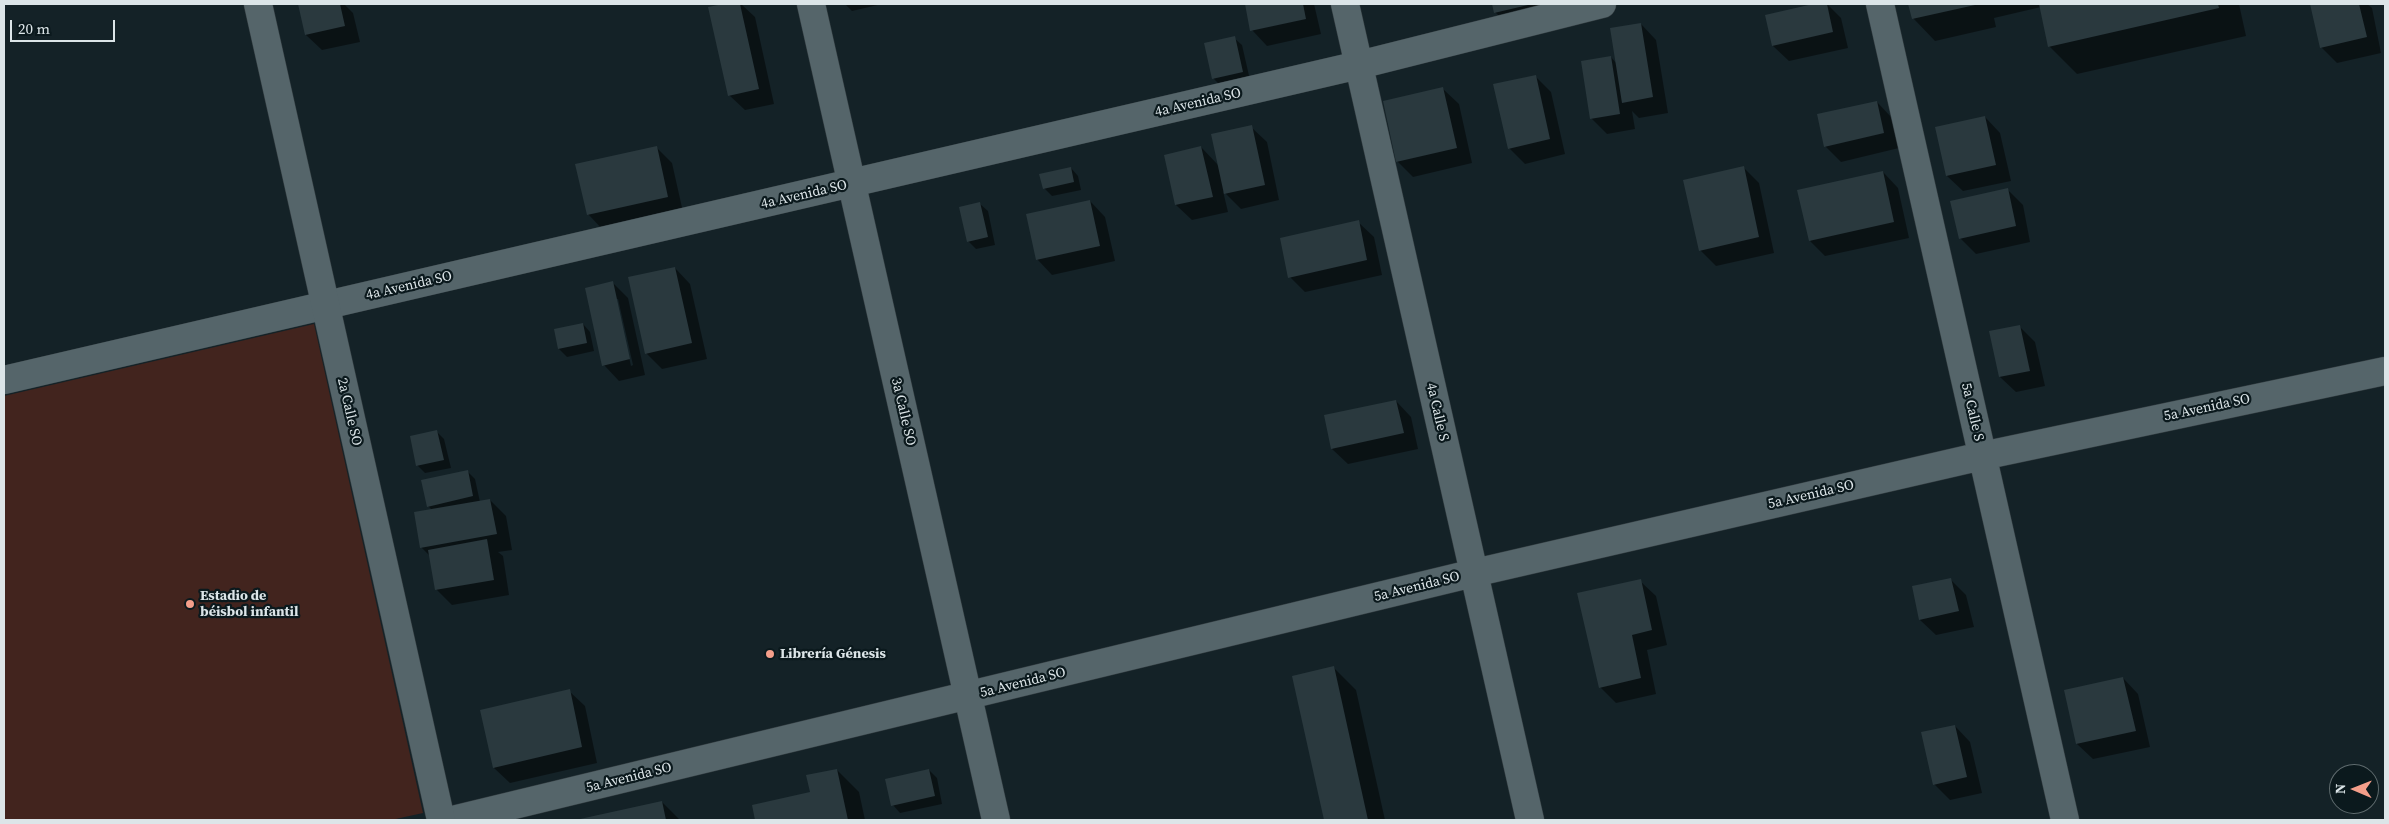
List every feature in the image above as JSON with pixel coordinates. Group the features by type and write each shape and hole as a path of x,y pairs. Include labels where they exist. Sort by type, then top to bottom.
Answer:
{"street":[{"name":"2a Calle SO","path":"258,4 441,820"},
{"name":"3a Calle SO","path":"811,4 996,820"},
{"name":"4a Calle S","path":"1345,4 1530,820"},
{"name":"4a Avenida SO","path":"4,380 1359,65 1602,4"},
{"name":"5a Calle S","path":"1880,4 2065,820"},
{"name":"5a Avenida SO","path":"452,820 1474,572 1982,456 2385,370"}],"shaded area":[{"name":"Estadio de béisbol infantil","path":"314,324 423,813 391,820 4,820 4,396"}],"building":[{"path":"298,4 340,4 345,26 305,35"},
{"path":"723,4 740,4 759,89 728,96 708,7"},
{"path":"1245,4 1303,4 1306,19 1250,31"},
{"path":"1492,4 1528,4 1528,5 1494,13"},
{"path":"1813,4 1827,4 1833,32 1772,46 1765,15"},
{"path":"1908,4 1975,4 1975,5 1912,19"},
{"path":"2039,4 2218,4 2219,8 2048,47"},
{"path":"2310,4 2359,4 2367,37 2320,48"},
{"path":"1641,23 1653,97 1622,103 1610,28"},
{"path":"1235,36 1243,72 1212,79 1204,43"},
{"path":"1611,56 1620,114 1590,119 1581,61"},
{"path":"1536,75 1550,139 1508,149 1493,84"},
{"path":"1443,87 1457,148 1396,162 1383,101"},
{"path":"1877,101 1884,133 1824,147 1817,114"},
{"path":"1985,116 1996,165 1946,176 1935,127"},
{"path":"1252,125 1265,185 1224,194 1211,134"},
{"path":"657,146 668,197 587,215 575,164"},
{"path":"1201,146 1213,197 1175,205 1164,155"},
{"path":"1744,166 1759,237 1699,251 1683,180"},
{"path":"1071,167 1074,182 1043,189 1039,174"},
{"path":"1883,171 1894,222 1809,241 1797,190"},
{"path":"2008,188 2016,226 1959,239 1950,201"},
{"path":"1090,200 1100,246 1036,260 1026,214"},
{"path":"980,202 988,237 967,242 959,207"},
{"path":"1359,220 1367,260 1288,278 1280,238"},
{"path":"675,267 692,343 645,354 628,277"},
{"path":"613,281 630,359 602,366 585,288"},
{"path":"583,323 587,343 558,349 554,329"},
{"path":"2020,325 2030,371 1999,377 1989,331"},
{"path":"1396,400 1404,433 1331,449 1324,415"},
{"path":"437,430 444,460 416,466 410,436"},
{"path":"468,470 473,496 427,507 421,480"},
{"path":"490,499 497,534 420,548 414,512"},
{"path":"487,539 494,580 435,590 428,550"},
{"path":"1951,578 1959,611 1919,620 1912,586"},
{"path":"1641,579 1652,630 1632,635 1641,678 1599,688 1577,593"},
{"path":"1334,666 1368,820 1324,820 1292,676"},
{"path":"2123,677 2136,731 2076,744 2064,690"},
{"path":"570,689 582,747 493,768 480,710"},
{"path":"1955,725 1967,777 1933,785 1921,732"},
{"path":"837,769 848,820 755,820 752,805 810,792 806,775"},
{"path":"929,769 935,796 891,806 885,779"},
{"path":"662,801 666,820 580,820 580,819"}],"place":[{"name":"Estadio de béisbol infantil","path":"190,604"},
{"name":"Librería Génesis","path":"770,654"}]}
